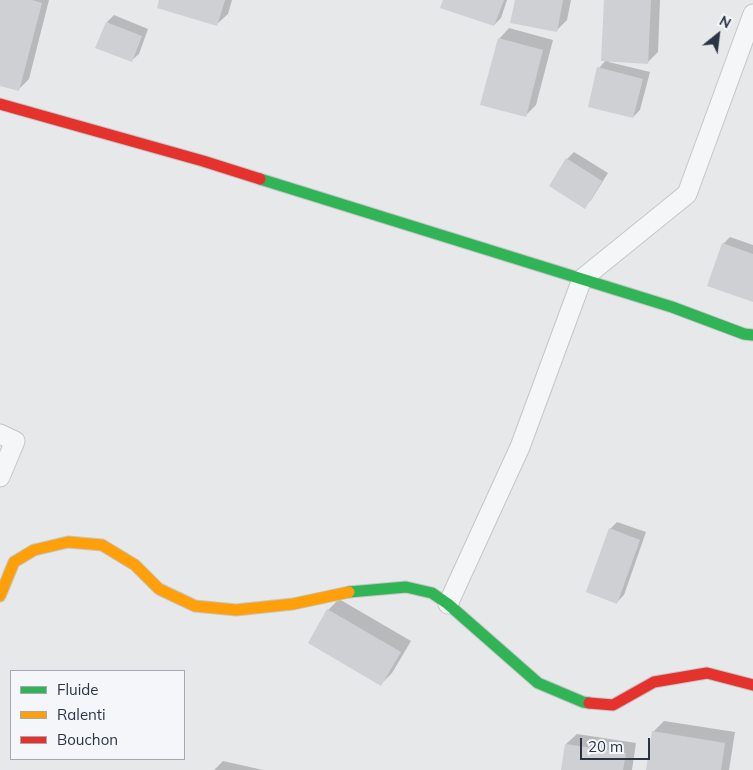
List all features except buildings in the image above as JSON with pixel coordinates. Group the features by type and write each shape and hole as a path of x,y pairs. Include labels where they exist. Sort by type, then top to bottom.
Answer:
{"street":[{"path":"448,604 520,447 582,279 687,194 753,14"},
{"path":"0,104 203,161 672,307 744,334 753,335"},
{"path":"0,434 15,441 0,477"},
{"path":"0,596 7,560 34,550 68,542 102,545 135,565 159,590 195,606 236,610 293,604 352,591 406,587 432,593 448,604 538,683 583,702 613,705 654,682 707,673 753,685"}],"traffic: fast":[{"path":"260,179 672,307 744,334 753,335"},
{"path":"349,592 406,587 432,593 448,604 538,683 589,703"}],"traffic: slow":[{"path":"0,596 14,562 34,550 68,542 102,545 135,565 159,589 195,606 236,610 293,604 349,592"}],"traffic: jam":[{"path":"0,104 260,179"},
{"path":"589,703 613,705 654,682 707,673 753,685"}]}
